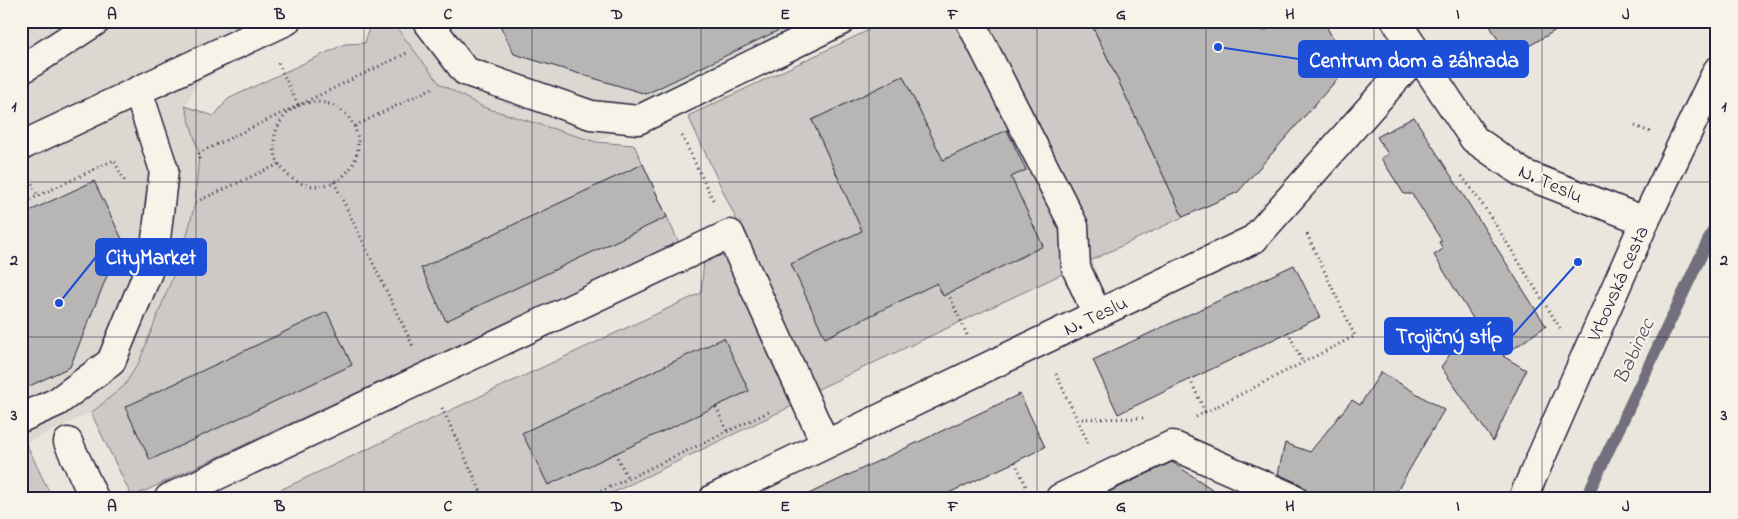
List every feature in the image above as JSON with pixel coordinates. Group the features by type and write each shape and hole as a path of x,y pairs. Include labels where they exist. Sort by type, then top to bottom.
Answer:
{"street":[{"path":"24,68 96,21"},
{"path":"21,146 286,21"},
{"path":"427,21 436,37 465,71 591,115 638,120 841,21"},
{"path":"970,21 1074,226 1076,268 1097,314"},
{"name":"N. Teslu","path":"1396,21 1474,138 1524,174 1644,221"},
{"name":"N. Teslu","path":"714,498 825,443 1254,240 1418,54"},
{"name":"Vrbovská cesta","path":"1523,498 1644,221 1717,71"},
{"path":"21,418 57,402 111,362 148,272 155,248 164,170 138,91"},
{"path":"169,498 730,234 825,443"},
{"path":"68,442 94,498"},
{"path":"1060,498 1172,445 1293,498"}],"path":[{"path":"199,152 414,49"},
{"path":"355,126 440,84"},
{"path":"324,102 336,107 347,115 355,126 358,152 353,164 345,174 334,182 322,186 303,183 287,174 279,164 275,151 276,131 287,114 298,105 324,102"},
{"path":"682,136 730,234"},
{"path":"21,204 114,160 128,187 134,184"},
{"path":"194,203 279,164"},
{"path":"1460,173 1487,211 1560,329"},
{"path":"334,182 484,498"},
{"path":"1156,452 1196,417 1355,336 1290,198"},
{"path":"948,293 971,343"},
{"path":"1288,332 1303,363"},
{"path":"1040,341 1104,477"},
{"path":"1190,379 1205,412"},
{"path":"587,498 803,395"},
{"path":"716,407 727,431"},
{"path":"1186,417 1196,417"},
{"path":"1077,419 1146,418"},
{"path":"615,453 628,479"},
{"path":"1015,462 1027,489"}],"shaded area":[{"path":"21,21 319,21 221,68 198,83 185,106 199,153 195,203 183,251 139,362 124,386 91,413 21,445"},
{"path":"371,21 386,21 396,27 440,84 483,107 596,142 634,145 679,243 132,497 91,413 124,386 139,362 183,251 195,203 199,153 185,106 214,116 228,99 345,44 365,43"},
{"path":"386,21 852,21 596,142 483,107 440,84 396,27"},
{"path":"888,21 1090,21 1183,217 816,390 688,116"},
{"path":"721,255 730,258 796,404 602,498 263,498 701,293 704,260"},
{"path":"26,443 52,498 21,498 21,445"}],"building":[{"path":"498,21 798,21 646,94 514,54"},
{"path":"1090,21 1237,21 1264,31 1284,21 1324,21 1347,68 1238,192 1183,217"},
{"path":"1487,21 1571,21 1509,58"},
{"path":"903,76 943,160 1007,130 1026,170 1011,177 1043,246 943,296 937,283 825,338 791,264 862,231 812,120"},
{"path":"1414,117 1546,326 1503,356 1526,370 1493,441 1441,367 1474,320 1434,255 1443,249 1439,242 1442,241 1412,194 1404,194 1381,158 1388,154 1377,137"},
{"path":"643,164 667,217 446,321 421,268"},
{"path":"94,181 122,239 70,367 21,390 21,215"},
{"path":"1294,265 1320,317 1118,414 1093,360"},
{"path":"327,312 352,365 150,460 125,407"},
{"path":"724,338 749,391 548,485 522,433"},
{"path":"1381,372 1444,410 1393,498 1308,498 1306,489 1300,484 1278,474 1285,443 1310,452 1352,400 1360,405"},
{"path":"1020,394 1045,447 1015,462 938,498 800,498"},
{"path":"1172,462 1225,498 1099,498 1111,491"}],"waterway":[{"name":"Babinec","path":"1586,498 1717,222"}],"place":[{"name":"Centrum dom a záhrada","path":"1218,47"},
{"name":"Trojičný stĺp","path":"1578,262"},
{"name":"CityMarket","path":"59,303"}]}
